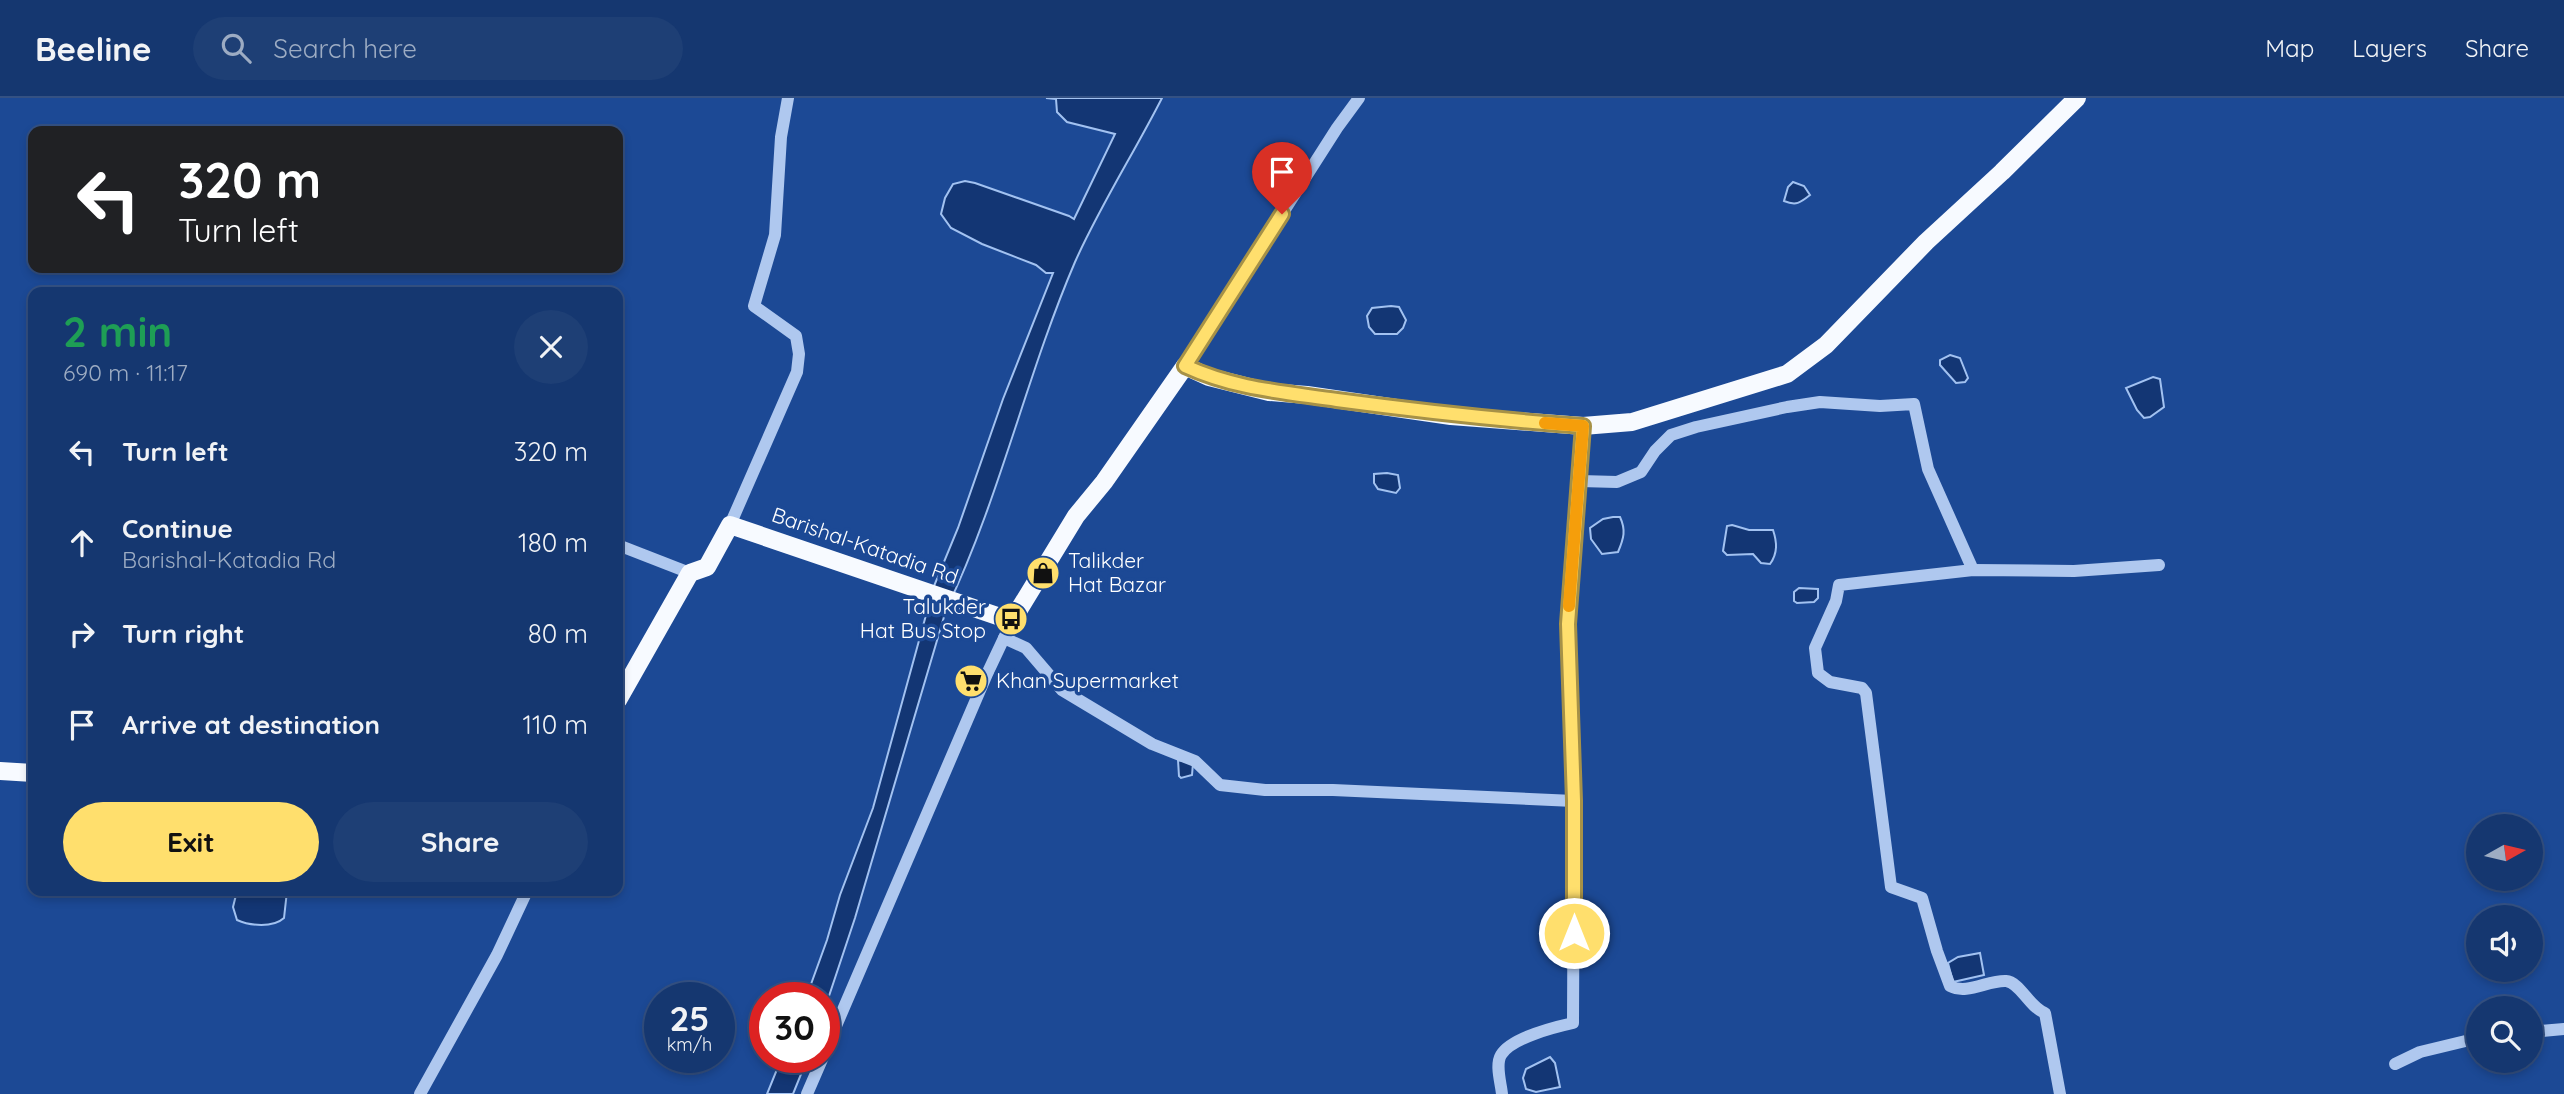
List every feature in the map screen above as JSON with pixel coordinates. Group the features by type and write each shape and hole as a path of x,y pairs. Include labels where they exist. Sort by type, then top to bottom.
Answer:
{"main road":[{"path":"1012,621 1076,516 1104,482 1185,366 1209,377 1269,392 1451,416 1583,426 1632,422 1787,374 1826,345 1926,242 2077,98"},
{"path":"623,692 691,573 706,566 730,525"},
{"name":"Barishal-Katadia Rd","path":"730,525 1012,621"},
{"path":"0,771 28,773"}],"street":[{"path":"730,525 797,372 799,354 796,337 754,306 775,234 781,137 788,98"},
{"path":"1185,366 1337,128 1359,98"},
{"path":"1580,481 1617,482 1641,472 1654,451 1671,435 1696,427 1820,402 1880,406 1914,404 1928,469 1973,570"},
{"path":"1502,1094 1499,1066 1501,1055 1516,1043 1573,1023 1574,801 1568,624 1583,426"},
{"path":"623,547 691,573"},
{"path":"2060,1094 2045,1013 2036,1009 2016,986 2008,981 1960,989 1950,986 1922,898 1891,887 1866,693 1862,688 1830,682 1818,673 1815,648 1836,601 1839,585 1973,570 2074,571 2159,565"},
{"path":"840,1016 1012,621"},
{"path":"1004,638 1026,648 1062,690 1152,744 1195,761 1220,785 1265,790 1333,790 1574,801"},
{"path":"420,1094 497,955 525,896"},
{"path":"2543,1031 2564,1029"},
{"path":"2395,1064 2420,1052 2466,1041"},
{"path":"807,1094 816,1073"}],"water":[{"path":"1046,98 1162,98 1075,262 1042,349 998,481 946,610 834,982 812,982 840,895 873,808 934,586 1053,273 1046,273 1036,265 982,244 951,228 941,214 945,198 953,184 965,181 1074,219 1115,134 1067,122 1057,112 1056,99"},
{"path":"1793,182 1804,186 1810,195 1801,202 1784,201 1788,187"},
{"path":"1399,307 1406,320 1403,328 1397,334 1375,334 1369,327 1367,316 1372,308"},
{"path":"1950,355 1960,358 1968,378 1965,382 1956,383 1940,365 1940,360"},
{"path":"2153,377 2160,379 2164,407 2144,418 2126,388"},
{"path":"1374,474 1398,475 1400,488 1396,493 1378,489 1374,483"},
{"path":"1620,517 1622,522 1622,542 1618,552 1602,554 1591,539 1590,528 1603,519"},
{"path":"1727,526 1749,530 1773,530 1776,547 1770,564 1761,563 1753,554 1727,555 1723,551"},
{"path":"1799,588 1818,589 1818,598 1814,602 1797,603 1794,601 1794,592"},
{"path":"1178,760 1193,763 1192,775 1181,778 1179,776"},
{"path":"236,896 286,896 284,918 274,923 248,924 237,920 233,907"},
{"path":"1980,953 1984,975 1953,982 1948,963 1958,957"},
{"path":"1550,1057 1555,1063 1560,1087 1536,1092 1526,1089 1523,1078 1526,1069"},
{"path":"776,1073 802,1073 793,1094 767,1094"}],"slow traffic":[{"path":"1545,423 1583,426 1569,606"}],"place":[{"name":"Talikder Hat Bazar","path":"1043,573"},
{"name":"Talukder Hat Bus Stop","path":"1011,619"},
{"name":"Khan Supermarket","path":"971,681"}],"route":[{"path":"1282,214 1185,366 1209,377 1269,392 1451,416 1583,426 1568,624 1574,801 1574,933"}]}
